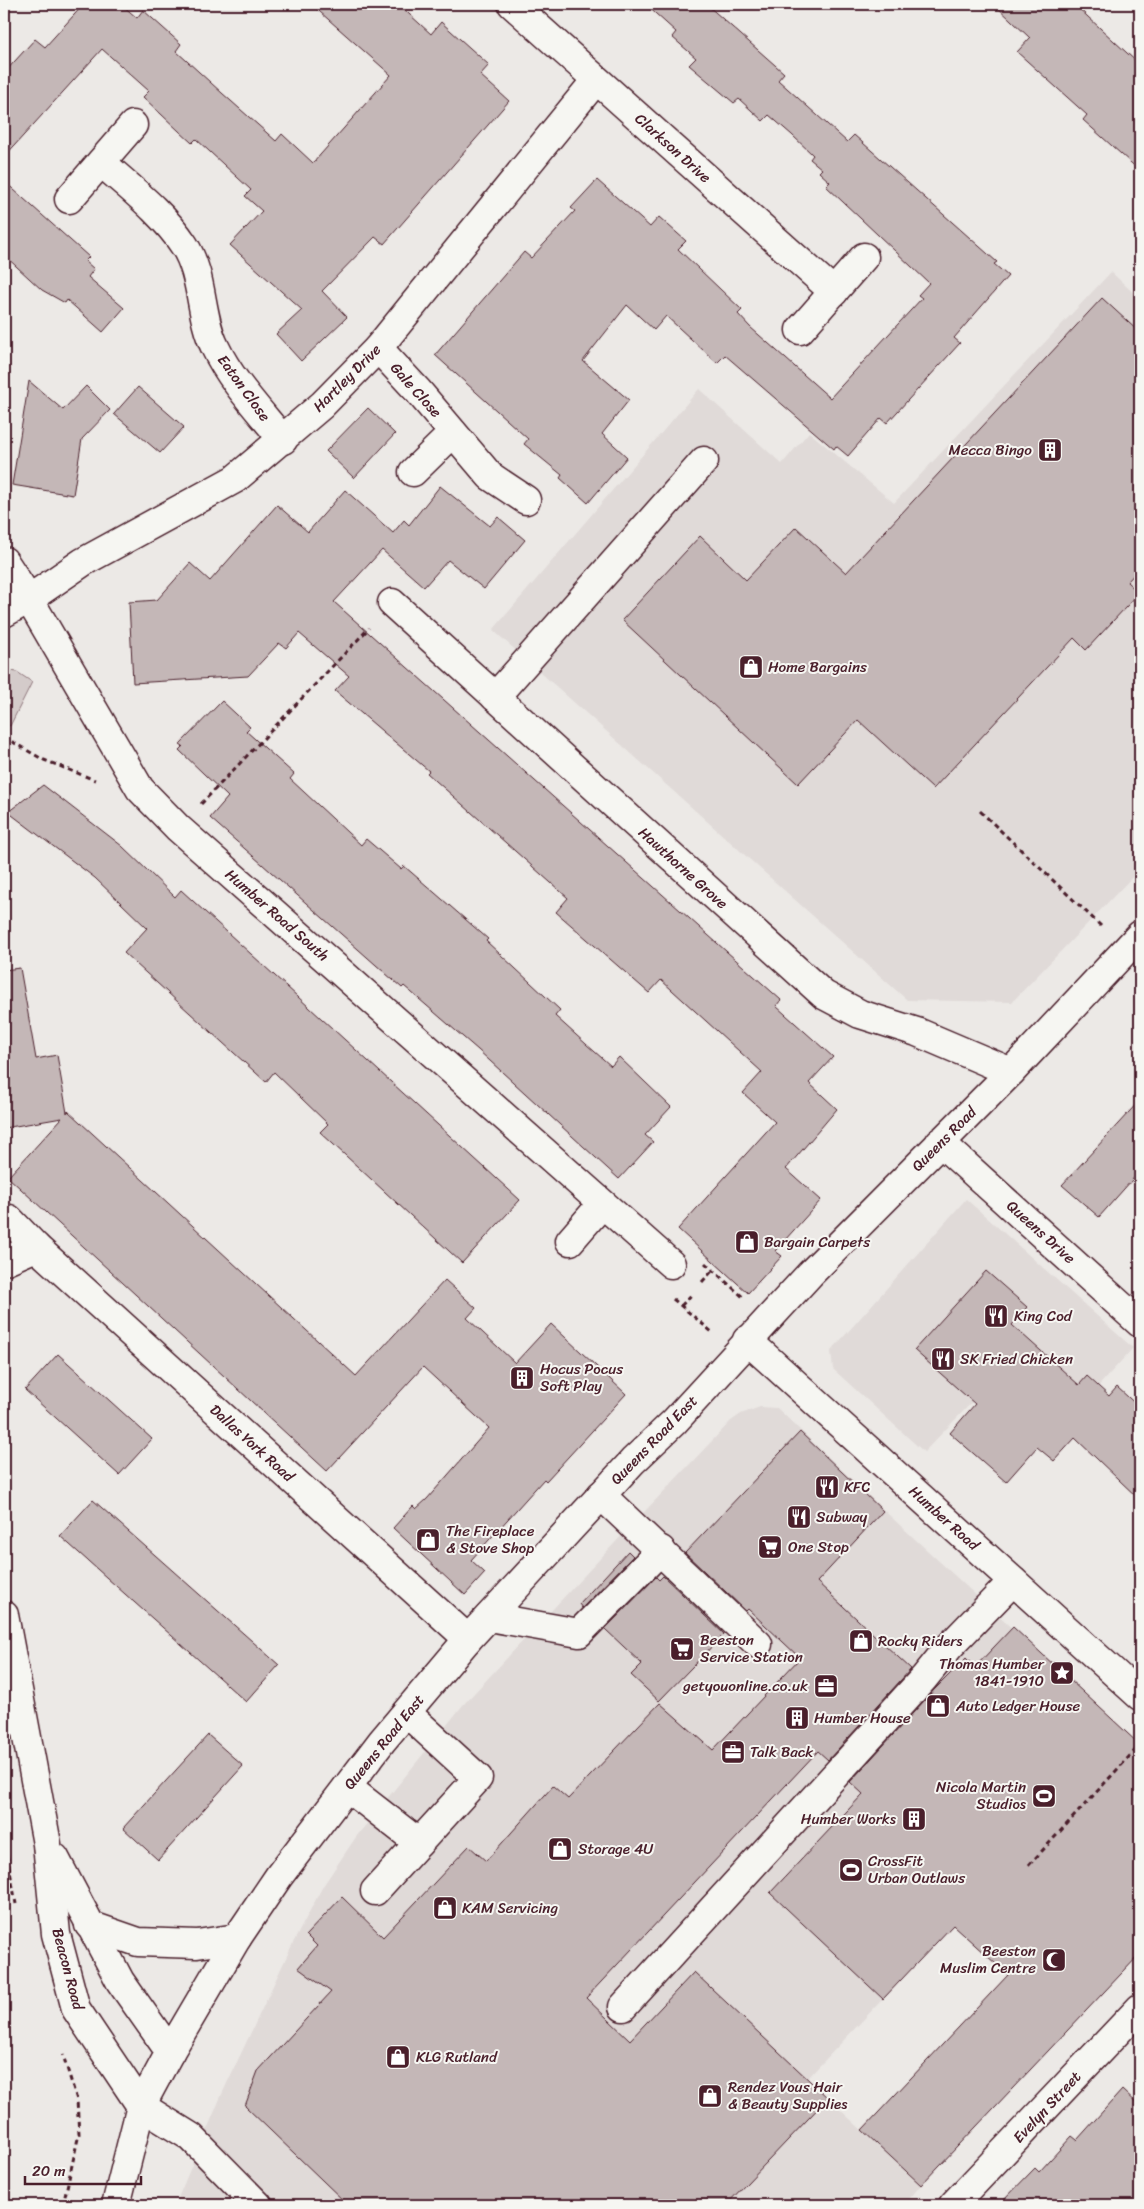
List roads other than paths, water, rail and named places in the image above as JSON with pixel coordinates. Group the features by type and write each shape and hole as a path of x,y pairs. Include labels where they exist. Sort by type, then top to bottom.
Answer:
{"street":[{"name":"Clarkson Drive","path":"512,4 834,292"},
{"name":"Hartley Drive","path":"29,599 83,562 235,479 322,405 378,348 596,80"},
{"path":"69,199 133,125"},
{"name":"Eaton Close","path":"101,162 167,222 185,246 196,269 206,324 215,348 238,384 282,440"},
{"path":"800,330 864,257"},
{"name":"Gale Close","path":"378,348 490,476 526,500"},
{"name":"Gale Close","path":"413,472 453,433"},
{"path":"495,697 704,461"},
{"name":"Humber Road South","path":"4,561 29,599 140,790 178,828 671,1264"},
{"path":"4,613 29,599"},
{"name":"Hawthorne Grove","path":"392,604 824,995 860,1014 917,1032 1012,1072"},
{"name":"Queens Road","path":"747,1340 940,1142 1012,1072 1133,942"},
{"name":"Queens Drive","path":"940,1142 1140,1323"},
{"path":"570,1241 602,1204"},
{"name":"Dallas York Road","path":"9,1218 36,1247 468,1639"},
{"path":"4,1261 36,1247"},
{"name":"Queens Road East","path":"116,2205 141,2106 170,2052 237,1938 279,1876 382,1741 468,1639 632,1461 674,1422 747,1340"},
{"name":"Humber Road","path":"747,1340 1140,1696"},
{"path":"601,1495 758,1644"},
{"path":"489,1617 579,1633 661,1550"},
{"path":"623,2006 918,1685 949,1647 1013,1581"},
{"name":"Beacon Road","path":"4,1615 47,1844 56,1934 76,2009 141,2106"},
{"path":"375,1891 478,1778 406,1713"},
{"path":"347,1787 419,1843"},
{"name":"Beacon Road","path":"47,1844 120,1981 170,2052"},
{"path":"89,1925 138,1942 197,1944 237,1938"},
{"name":"Evelyn Street","path":"953,2205 1140,2008"},
{"path":"141,2106 190,2137 258,2205"}],"place":[{"name":"Mecca Bingo","path":"1050,450"},
{"name":"Home Bargains","path":"751,667"},
{"name":"Bargain Carpets","path":"747,1242"},
{"name":"King Cod","path":"996,1316"},
{"name":"SK Fried Chicken","path":"943,1359"},
{"name":"Hocus Pocus Soft Play","path":"522,1378"},
{"name":"KFC","path":"827,1487"},
{"name":"Subway","path":"799,1517"},
{"name":"The Fireplace & Stove Shop","path":"428,1540"},
{"name":"One Stop","path":"770,1547"},
{"name":"Rocky Riders","path":"861,1641"},
{"name":"Beeston Service Station","path":"682,1649"},
{"name":"Thomas Humber 1841-1910","path":"1062,1673"},
{"name":"getyouonline.co.uk","path":"826,1686"},
{"name":"Auto Ledger House","path":"938,1706"},
{"name":"Humber House","path":"797,1718"},
{"name":"Talk Back","path":"733,1752"},
{"name":"Nicola Martin Studios","path":"1044,1796"},
{"name":"Humber Works","path":"914,1819"},
{"name":"Storage 4U","path":"560,1849"},
{"name":"CrossFit Urban Outlaws","path":"851,1870"},
{"name":"KAM Servicing","path":"445,1908"},
{"name":"Beeston Muslim Centre","path":"1054,1960"},
{"name":"KLG Rutland","path":"398,2057"},
{"name":"Rendez Vous Hair & Beauty Supplies","path":"710,2096"}]}
